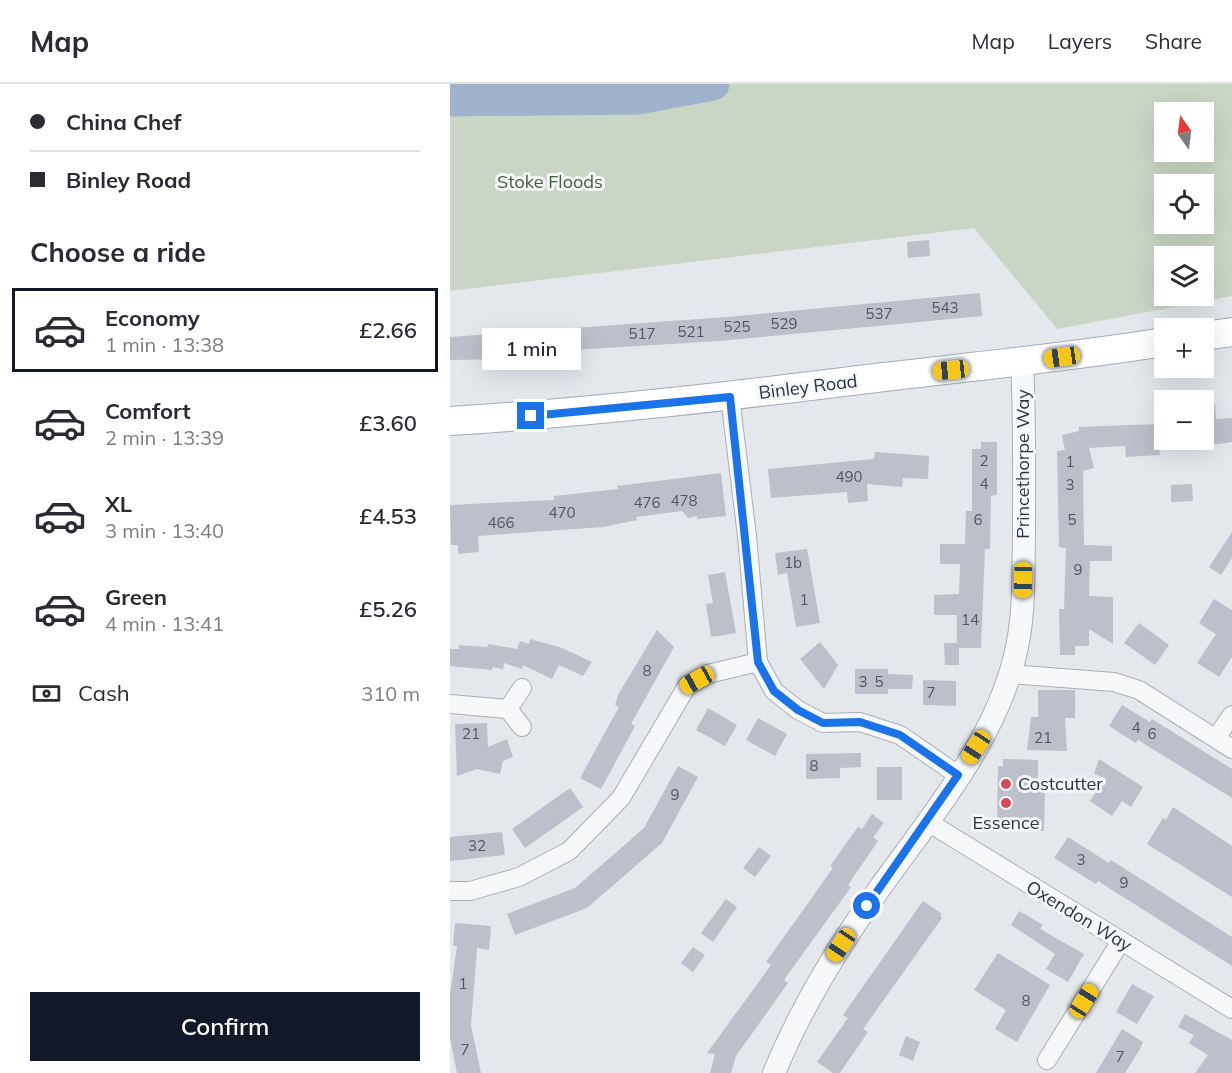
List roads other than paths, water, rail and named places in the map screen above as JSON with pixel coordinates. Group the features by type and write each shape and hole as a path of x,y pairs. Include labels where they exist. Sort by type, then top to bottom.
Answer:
{"main road":[{"path":"1214,334 1232,332"},
{"name":"Binley Road","path":"450,421 578,413 730,397 1022,362 1154,343"}],"street":[{"name":"Princethorpe Way","path":"774,1073 800,1013 822,973 928,822 985,733 1010,674 1019,638 1023,604 1025,419 1022,362"},
{"path":"730,397 758,662 774,691 798,710 823,723 860,722 900,735 958,775"},
{"path":"450,891 470,891 519,877 569,851 621,798 687,686 708,674 758,662"},
{"path":"1010,674 1114,682 1129,686 1159,700 1232,748"},
{"path":"508,709 522,688"},
{"path":"450,704 508,709 522,728"},
{"path":"1216,738 1232,715"},
{"name":"Oxendon Way","path":"928,822 1232,1009"},
{"path":"1047,1060 1121,941"}],"waterway":[{"path":"450,100 638,98 713,84"}],"place":[{"name":"Costcutter","path":"1006,784"},
{"name":"Essence","path":"1006,803"}],"park label":[{"name":"Stoke Floods","path":"550,182"}]}
